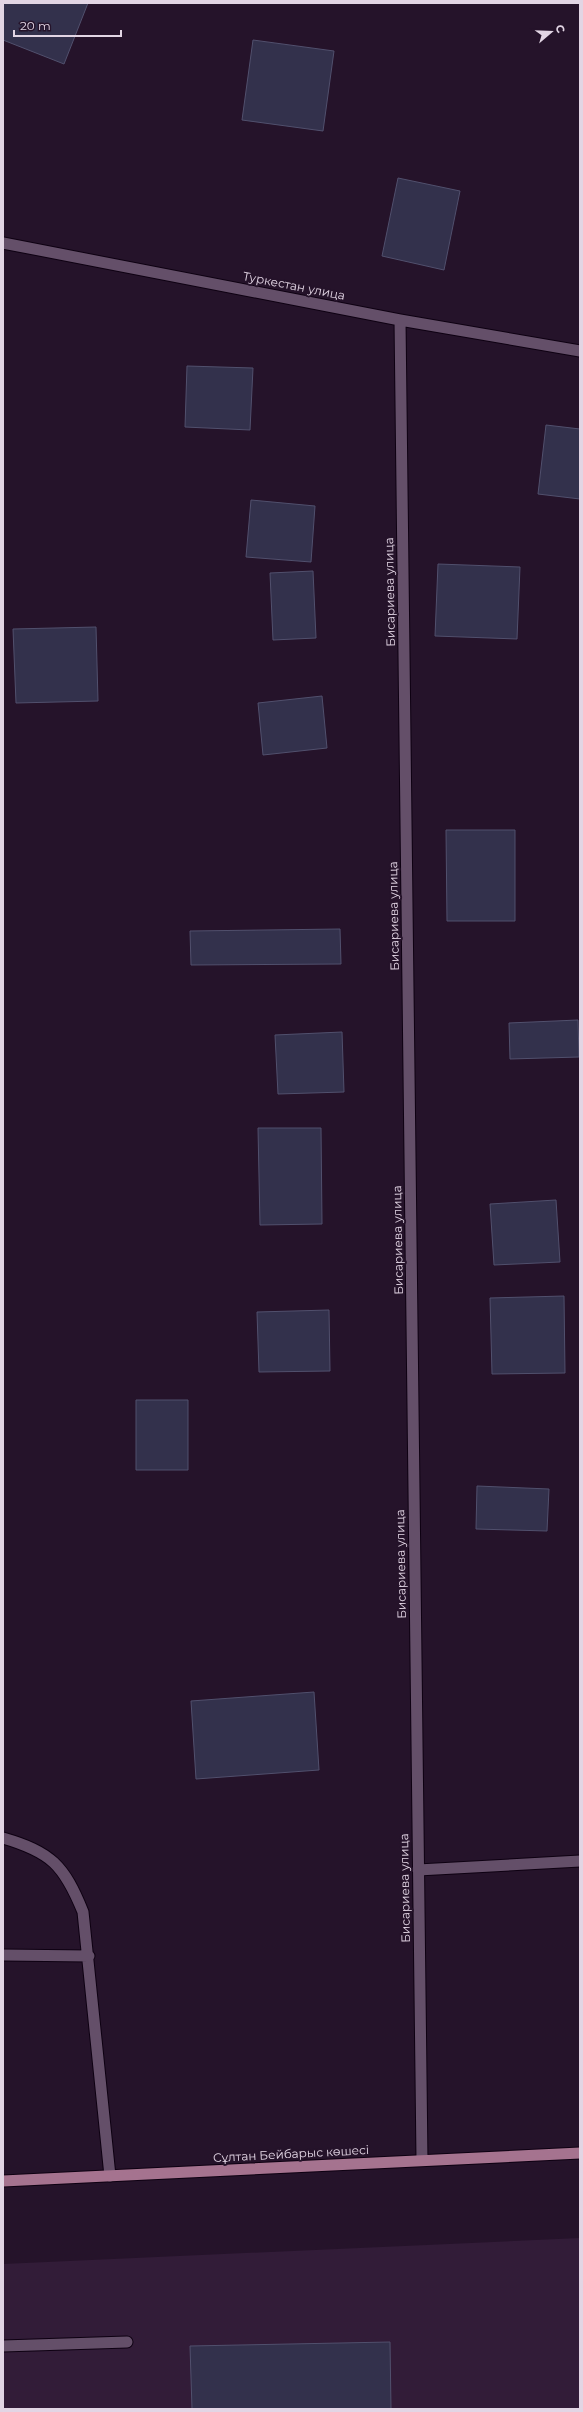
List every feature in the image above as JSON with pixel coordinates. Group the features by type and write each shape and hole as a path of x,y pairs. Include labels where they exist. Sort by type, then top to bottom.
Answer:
{"main road":[{"name":"Сұлтан Бейбарыс көшесі","path":"3,2181 580,2153"}],"street":[{"name":"Туркестан улица","path":"3,243 400,320 580,351"},
{"name":"Бисариева улица","path":"400,320 422,2160"},
{"path":"3,1838 32,1846 57,1863 73,1888 83,1912 89,1956 110,2176"},
{"path":"418,1870 580,1861"},
{"path":"3,1955 89,1956"},
{"path":"3,2346 127,2342"}],"shaded area":[{"path":"580,2238 580,2409 3,2409 3,2264"}],"building":[{"path":"3,3 88,3 64,64 3,40"},
{"path":"253,40 334,51 323,131 242,120"},
{"path":"398,178 460,191 444,270 382,256"},
{"path":"187,366 253,368 250,430 185,427"},
{"path":"546,425 580,429 580,499 538,494"},
{"path":"251,500 315,506 311,562 246,557"},
{"path":"438,564 520,567 517,639 435,636"},
{"path":"313,571 316,638 273,640 270,573"},
{"path":"96,627 98,701 16,703 13,629"},
{"path":"322,696 327,748 263,755 258,703"},
{"path":"446,830 515,830 515,921 447,921"},
{"path":"340,929 341,964 191,965 190,931"},
{"path":"578,1020 579,1057 510,1059 509,1023"},
{"path":"342,1032 344,1092 278,1094 275,1035"},
{"path":"258,1128 321,1128 322,1224 260,1225"},
{"path":"556,1200 560,1262 494,1265 490,1204"},
{"path":"564,1296 565,1373 492,1374 490,1298"},
{"path":"329,1310 330,1371 259,1372 257,1312"},
{"path":"136,1400 188,1400 188,1470 136,1470"},
{"path":"477,1486 549,1489 547,1531 476,1529"},
{"path":"314,1692 319,1770 196,1779 191,1701"},
{"path":"390,2342 391,2409 192,2409 190,2346"}]}
